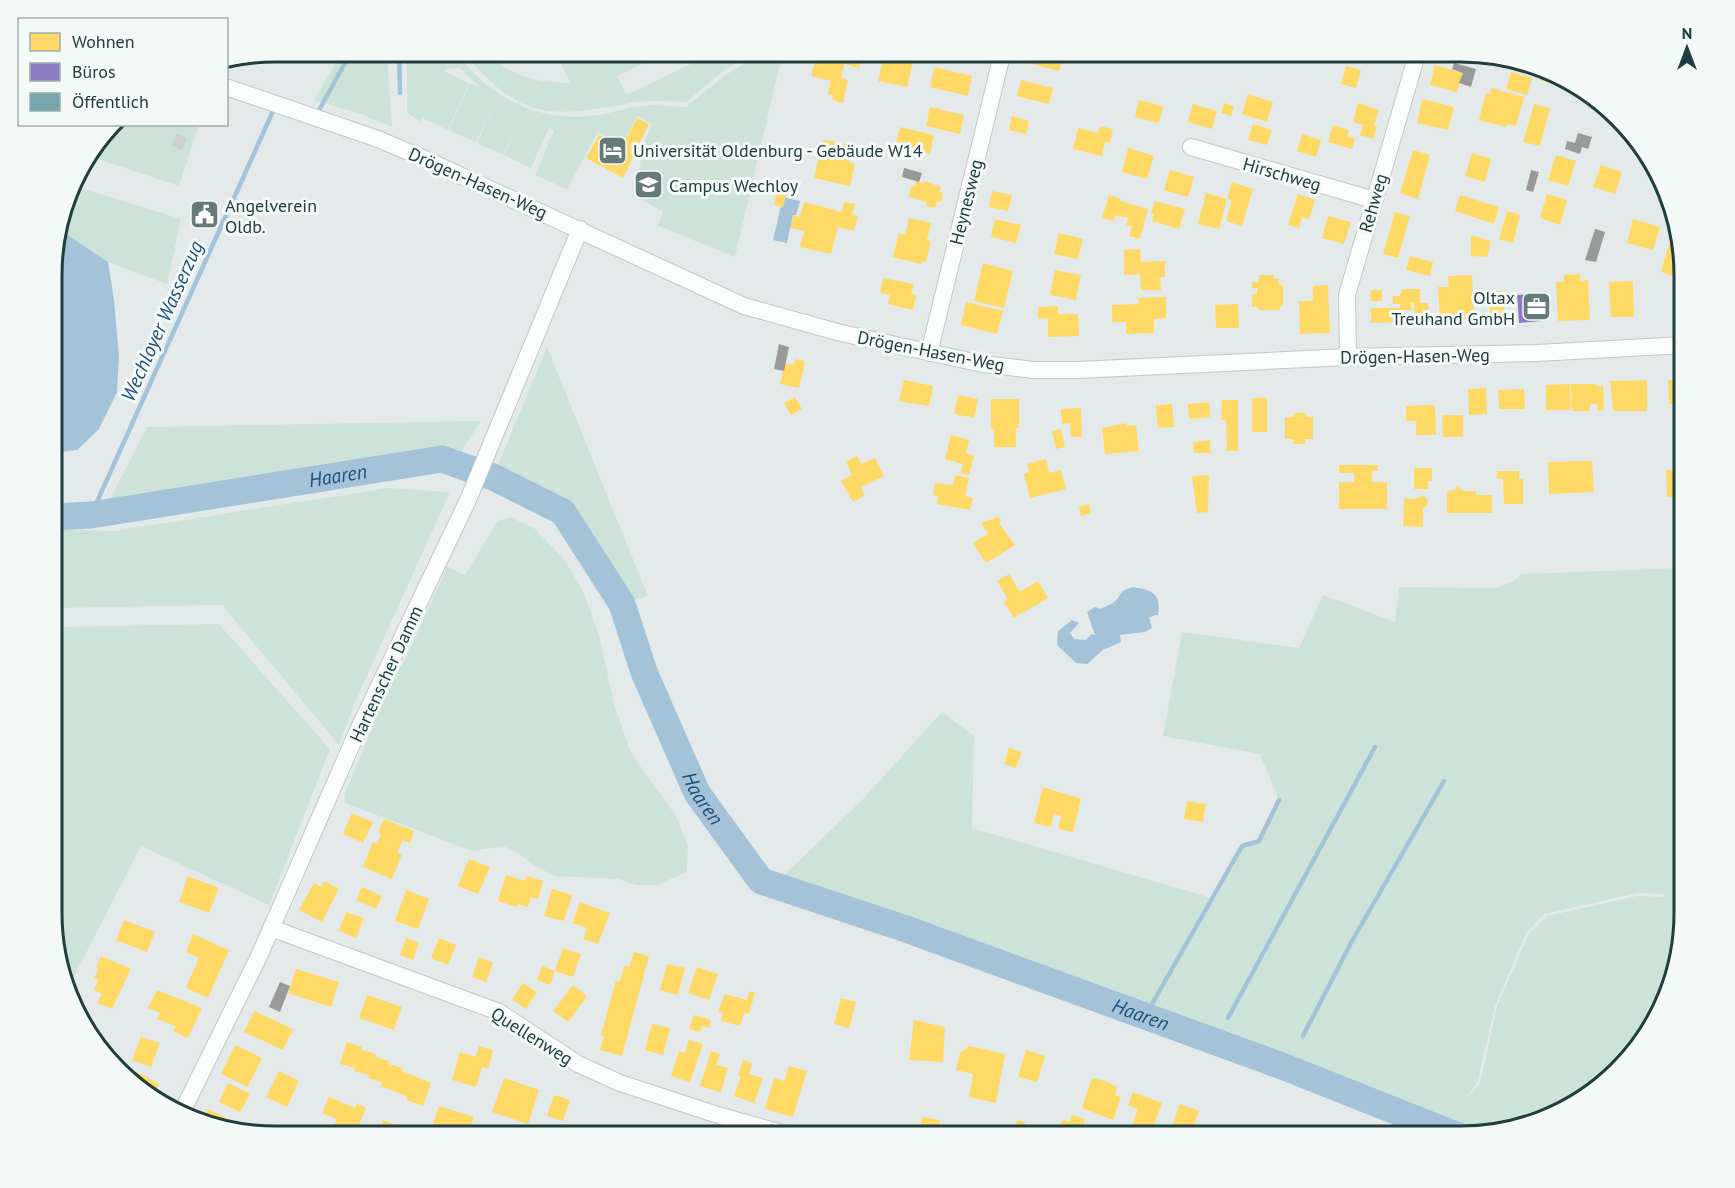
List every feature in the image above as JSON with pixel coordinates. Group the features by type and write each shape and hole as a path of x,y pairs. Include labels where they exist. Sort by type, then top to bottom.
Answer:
{"street":[{"name":"Heynesweg","path":"929,353 1000,62"},
{"name":"Rehweg","path":"1348,357 1347,295 1415,62"},
{"name":"Drögen-Hasen-Weg","path":"228,88 378,139 580,229 744,306 825,329 983,364 1034,370 1090,370 1348,357 1537,353 1673,346"},
{"name":"Hirschweg","path":"1191,147 1374,200"},
{"name":"Hartenscher Damm","path":"185,1107 222,1034 359,728 469,496 580,229"},
{"name":"Quellenweg","path":"271,928 498,1012 570,1059 620,1083 757,1126"}],"green space":[{"path":"336,62 388,62 392,127 361,114 314,100"},
{"path":"407,62 464,62 482,81 514,103 551,115 570,117 596,115 646,105 686,107 724,76 747,62 780,62 735,257 658,226 663,212 637,197 642,147 652,124 637,116 622,145 598,132 567,189 535,175 554,130 549,128 531,168 504,155 523,114 503,155 477,143 496,99 476,142 449,130 470,83 481,88 460,68 444,71 469,83 448,130 422,118 420,122 407,112"},
{"path":"472,62 499,62 515,73 536,80 570,83 560,62 646,62 617,76 626,95 695,62 738,62 726,69 686,102 645,101 568,112 535,108 518,101 490,81"},
{"path":"122,126 199,126 179,186 96,158"},
{"path":"80,188 181,219 167,284 108,262 66,234"},
{"path":"547,347 648,596 622,604 563,512 493,477"},
{"path":"481,421 459,455 424,451 107,505 147,427"},
{"path":"388,488 450,492 355,702 339,745 222,605 62,608 62,529 114,531"},
{"path":"510,517 534,528 563,558 582,589 599,635 614,704 631,753 676,816 688,845 687,872 657,885 636,885 618,879 555,876 503,846 472,851 345,803 344,796 396,670 404,662 447,567 465,575 498,521"},
{"path":"1673,568 1674,914 1672,941 1666,969 1652,1008 1638,1032 1621,1054 1579,1091 1555,1105 1516,1119 1488,1125 1466,1126 1448,1120 1442,1126 1432,1126 1282,1066 774,885 864,798 942,712 974,736 972,828 1215,899 1242,846 1259,840 1279,800 1260,754 1163,736 1182,632 1299,648 1323,595 1395,622 1399,587 1496,588 1512,582 1522,574","holes":["1638,893 1664,894 1665,897 1637,896 1547,916 1529,934 1497,1006 1480,1084 1465,1100 1477,1083 1495,1006 1526,933 1544,914"]},
{"path":"219,624 330,749 269,905 141,846 72,980 62,927 62,627"}],"water":[{"path":"783,197 800,201 796,215 793,215 787,243 773,240"},
{"path":"66,234 108,262 119,357 117,392 99,429 77,450 62,452 62,261"},
{"path":"1134,587 1151,592 1157,598 1158,615 1149,618 1152,628 1145,632 1120,635 1121,642 1103,650 1087,664 1076,663 1057,645 1058,631 1072,620 1079,623 1070,633 1074,639 1086,640 1091,634 1095,635 1087,612 1095,607 1100,609 1111,604 1123,591"}],"building: Wohnen":[{"path":"815,62 860,62 859,68 844,64 841,78 848,80 843,103 832,100 833,95 828,94 831,81 811,76"},
{"path":"883,62 913,63 907,87 878,81"},
{"path":"1024,62 1062,62 1059,71"},
{"path":"1435,65 1463,73 1457,92 1430,85"},
{"path":"1346,66 1361,70 1356,88 1341,84"},
{"path":"934,67 972,76 968,96 930,87"},
{"path":"1511,72 1532,78 1527,95 1506,89"},
{"path":"1540,77 1555,83 1555,84 1539,80"},
{"path":"1021,80 1053,88 1049,104 1017,96"},
{"path":"1491,88 1524,97 1516,126 1507,124 1506,127 1479,120 1486,93 1490,94"},
{"path":"1248,94 1273,102 1267,122 1242,114"},
{"path":"1422,99 1454,107 1448,130 1417,123"},
{"path":"1139,100 1163,106 1159,123 1135,117"},
{"path":"1224,103 1234,106 1231,116 1221,113"},
{"path":"1358,103 1379,110 1374,126 1377,126 1374,139 1360,135 1363,125 1353,122"},
{"path":"1193,104 1217,111 1212,129 1188,122"},
{"path":"1534,104 1550,108 1540,146 1523,142"},
{"path":"930,107 964,115 960,134 926,126"},
{"path":"1012,116 1029,121 1026,134 1009,130"},
{"name":"Universität Oldenburg - Gebäude W14","path":"637,118 649,124 623,178 586,158 599,135 622,147"},
{"path":"1253,124 1272,130 1267,145 1248,140"},
{"path":"1333,125 1349,130 1347,136 1355,138 1352,149 1328,142"},
{"path":"1100,126 1113,129 1110,143 1105,142 1102,156 1073,149 1078,128 1098,133"},
{"path":"900,127 934,135 930,154 895,146"},
{"path":"1302,134 1321,140 1316,157 1297,151"},
{"path":"823,139 853,146 849,162 855,164 850,186 814,178"},
{"path":"1128,148 1154,156 1147,179 1122,172"},
{"path":"1413,150 1430,155 1418,199 1400,193"},
{"path":"1472,153 1491,159 1485,182 1465,176"},
{"path":"1556,155 1576,161 1568,186 1548,180"},
{"path":"1601,165 1622,172 1615,194 1593,187"},
{"path":"1170,170 1194,177 1188,197 1164,190"},
{"path":"916,181 924,183 924,181 941,187 939,192 943,193 941,202 937,201 935,208 926,206 927,202 909,197 911,186 915,187"},
{"path":"1232,182 1253,189 1242,226 1226,221 1232,200 1227,199"},
{"path":"778,187 788,189 783,207 774,205"},
{"path":"992,191 1012,195 1008,211 989,207"},
{"path":"1206,193 1227,199 1219,229 1198,224"},
{"path":"1298,194 1315,200 1309,219 1302,217 1299,228 1288,225"},
{"path":"1547,194 1567,200 1560,225 1540,218"},
{"path":"1109,195 1121,199 1120,201 1148,209 1140,239 1129,236 1132,226 1126,225 1128,218 1116,215 1114,221 1102,218"},
{"path":"1460,195 1499,207 1494,224 1455,211"},
{"path":"1155,201 1185,209 1179,229 1152,221 1154,214 1151,213"},
{"path":"804,202 842,212 844,202 855,204 852,215 858,216 854,231 838,227 831,254 800,247 804,231 790,228 794,215 800,217"},
{"path":"1507,211 1520,215 1513,243 1499,239"},
{"path":"1395,212 1410,216 1398,258 1383,254"},
{"path":"1328,216 1351,222 1344,244 1322,238"},
{"path":"909,218 931,223 927,240 931,241 926,262 922,261 921,264 893,257 899,233 905,235"},
{"path":"995,219 1021,225 1016,243 991,237"},
{"path":"1633,219 1660,227 1653,250 1627,243"},
{"path":"1059,233 1083,239 1078,259 1054,254"},
{"path":"1471,235 1491,241 1487,257 1471,256"},
{"path":"1670,240 1673,276 1661,272"},
{"path":"1140,249 1141,262 1165,261 1165,277 1160,277 1161,290 1141,290 1140,274 1124,275 1124,250"},
{"path":"1410,256 1433,262 1430,276 1406,270"},
{"path":"983,263 1013,271 1004,308 974,301"},
{"path":"1055,270 1081,275 1076,300 1050,295"},
{"path":"1580,274 1580,281 1588,280 1590,320 1558,321 1556,282 1564,282 1564,275"},
{"path":"1259,275 1274,275 1274,279 1279,279 1279,285 1283,285 1283,306 1280,306 1280,310 1259,310 1259,307 1252,307 1252,294 1257,294 1257,288 1252,288 1252,282 1259,282"},
{"path":"1472,275 1474,319 1440,320 1438,287 1449,287 1448,276"},
{"path":"883,278 914,284 911,294 916,295 913,310 888,304 890,295 880,293"},
{"path":"1633,281 1634,317 1611,317 1609,282"},
{"path":"1328,285 1330,333 1300,334 1299,301 1313,301 1313,286"},
{"path":"1402,289 1420,289 1420,303 1428,303 1429,327 1415,327 1414,303 1411,303 1412,310 1401,310 1401,322 1371,323 1371,308 1400,308 1400,304 1393,304 1393,296 1400,296"},
{"path":"1370,290 1382,290 1382,301 1371,301"},
{"path":"1503,291 1505,319 1490,319 1489,292"},
{"path":"1166,297 1166,318 1154,319 1154,333 1126,334 1126,322 1112,322 1112,305 1139,304 1138,298"},
{"path":"966,302 1003,311 997,334 961,325"},
{"path":"1238,304 1239,328 1216,328 1215,305"},
{"path":"1058,306 1058,314 1078,314 1079,336 1048,337 1048,318 1038,319 1038,307"},
{"path":"795,359 805,361 799,388 780,384 785,363 794,365"},
{"path":"904,380 933,386 929,406 899,401"},
{"path":"1647,380 1647,411 1613,411 1610,381"},
{"path":"1668,380 1673,380 1673,404 1669,404"},
{"path":"1570,384 1571,410 1546,410 1546,385"},
{"path":"1571,384 1603,386 1604,410 1597,411 1597,404 1590,404 1590,411 1572,411"},
{"path":"1486,388 1487,414 1469,415 1468,389"},
{"path":"1524,389 1525,409 1499,409 1498,390"},
{"path":"958,395 978,399 974,418 954,414"},
{"path":"795,397 802,409 791,415 784,403"},
{"path":"1252,398 1267,398 1267,432 1252,432"},
{"path":"991,399 1019,399 1019,428 1016,428 1016,447 994,447 994,429 991,429"},
{"path":"1222,400 1238,400 1238,451 1227,451 1226,420 1221,420"},
{"path":"1209,402 1210,417 1189,419 1188,404"},
{"path":"1172,404 1174,427 1158,428 1156,405"},
{"path":"1435,405 1436,435 1416,435 1416,421 1406,421 1406,406"},
{"path":"1081,408 1082,437 1071,437 1070,423 1062,424 1061,409"},
{"path":"1294,413 1306,413 1306,417 1313,417 1313,439 1305,439 1305,444 1293,444 1293,439 1285,439 1285,417 1294,417"},
{"path":"1442,415 1463,415 1463,437 1443,437"},
{"path":"1127,423 1127,426 1136,425 1139,451 1105,454 1102,428"},
{"path":"1061,429 1065,447 1056,449 1052,431"},
{"path":"951,435 969,440 966,453 974,456 969,475 961,473 963,464 945,459"},
{"path":"1210,440 1211,453 1194,453 1193,442"},
{"path":"857,456 861,464 875,458 884,476 861,487 865,495 853,502 841,481 852,475 846,462"},
{"path":"1046,459 1049,473 1061,470 1066,489 1030,498 1024,474 1029,472 1027,464"},
{"path":"1592,461 1594,492 1549,494 1548,462"},
{"path":"1339,465 1378,465 1378,471 1372,471 1372,482 1387,482 1387,509 1339,509 1339,482 1354,482 1354,473 1339,473"},
{"path":"1414,468 1432,468 1432,481 1428,481 1428,489 1414,489"},
{"path":"1666,470 1673,470 1673,497 1667,497"},
{"path":"1497,471 1519,471 1519,479 1523,479 1523,504 1504,504 1503,479 1496,478"},
{"path":"955,475 969,478 965,496 973,498 970,510 937,504 938,496 933,495 935,483 953,485"},
{"path":"1209,475 1208,512 1197,513 1192,476"},
{"path":"1458,486 1462,491 1476,491 1476,495 1492,495 1492,513 1447,513 1447,491 1455,490"},
{"path":"1423,495 1428,501 1427,506 1423,508 1423,527 1403,526 1404,498 1415,499"},
{"path":"1089,504 1091,513 1081,516 1079,507"},
{"path":"998,517 1001,520 999,523 1015,545 986,563 973,543 988,534 981,523"},
{"path":"1009,574 1020,592 1038,581 1048,598 1014,618 1004,602 1008,599 997,581"},
{"path":"1009,748 1022,752 1016,768 1004,764"},
{"path":"1043,787 1081,799 1073,832 1058,829 1061,816 1054,814 1051,827 1034,823"},
{"path":"1187,801 1206,804 1203,822 1184,819"},
{"path":"352,813 373,822 363,843 343,834"},
{"path":"384,819 414,831 410,843 403,840 397,853 402,855 392,879 363,867 373,842 377,844 381,834 378,832"},
{"path":"469,859 490,867 478,894 458,886"},
{"path":"506,875 525,881 527,876 543,881 538,899 531,897 528,907 518,904 517,907 498,901"},
{"path":"188,876 219,888 209,913 179,902"},
{"path":"324,881 339,889 322,922 299,910 314,883 321,887"},
{"path":"362,887 382,896 376,909 356,900"},
{"path":"552,889 572,895 564,921 544,916"},
{"path":"406,890 429,899 418,929 395,921"},
{"path":"580,902 610,913 598,944 583,939 587,928 572,923"},
{"path":"346,912 364,918 356,938 339,931"},
{"path":"124,920 155,932 147,952 116,940"},
{"path":"193,934 229,950 208,998 186,988 199,958 186,952"},
{"path":"406,938 419,943 413,960 400,955"},
{"path":"439,938 456,945 448,965 431,958"},
{"path":"563,948 581,954 573,977 555,971"},
{"path":"634,952 649,956 622,1056 600,1050 604,1036 601,1035 616,980 620,982 624,966 629,967"},
{"path":"101,956 131,969 112,1009 97,1003 102,994 94,990 99,979 94,978 99,969 96,967"},
{"path":"479,957 493,963 486,982 472,977"},
{"path":"667,964 685,968 678,995 660,990"},
{"path":"542,966 555,971 550,985 537,980"},
{"path":"697,967 718,974 709,1000 688,993"},
{"path":"296,969 339,982 331,1007 288,993"},
{"path":"523,983 537,992 526,1009 512,999"},
{"path":"573,985 587,996 568,1022 553,1011"},
{"path":"157,990 202,1008 188,1038 173,1031 176,1026 157,1019 160,1013 148,1008"},
{"path":"749,991 755,993 749,1014 744,1013 740,1026 721,1021 723,1013 718,1012 725,994 747,1000"},
{"path":"367,995 402,1007 394,1030 359,1018"},
{"path":"841,998 856,1002 849,1028 834,1024"},
{"path":"254,1011 293,1029 283,1050 244,1032"},
{"path":"694,1015 711,1020 709,1028 702,1026 700,1032 689,1029"},
{"path":"914,1020 945,1027 943,1062 909,1060"},
{"path":"652,1024 670,1028 663,1055 645,1050"},
{"path":"141,1037 160,1043 151,1067 132,1060"},
{"path":"689,1040 703,1044 690,1082 671,1076 679,1051 685,1053"},
{"path":"347,1042 362,1047 362,1050 376,1054 375,1057 389,1061 388,1064 403,1068 402,1071 431,1083 423,1106 406,1100 408,1097 381,1086 382,1082 368,1078 369,1075 340,1064"},
{"path":"235,1045 262,1058 248,1087 221,1074"},
{"path":"479,1046 493,1050 488,1069 482,1067 476,1087 452,1080 460,1052 476,1057"},
{"path":"969,1046 1005,1054 996,1103 969,1097 973,1074 956,1070 960,1053"},
{"path":"1026,1050 1045,1056 1037,1082 1018,1077"},
{"path":"711,1051 720,1054 716,1065 728,1068 721,1092 700,1086"},
{"path":"743,1060 752,1063 749,1074 763,1078 754,1103 734,1096 741,1076 738,1075"},
{"path":"789,1066 807,1071 793,1117 765,1109 774,1078 784,1081"},
{"path":"279,1071 299,1081 287,1107 266,1097"},
{"path":"137,1072 159,1084 156,1091 145,1082 135,1075"},
{"path":"504,1078 539,1090 528,1124 492,1112"},
{"path":"1092,1078 1106,1081 1117,1087 1115,1095 1121,1097 1113,1120 1082,1108"},
{"path":"228,1083 250,1094 240,1112 219,1102"},
{"path":"1133,1092 1162,1103 1154,1126 1132,1126 1138,1109 1128,1105"},
{"path":"554,1095 570,1100 563,1121 547,1116"},
{"path":"329,1097 355,1108 357,1103 366,1108 359,1126 334,1126 337,1119 322,1113"},
{"path":"1180,1104 1199,1111 1194,1126 1172,1126"},
{"path":"439,1106 474,1117 471,1126 432,1126"},
{"path":"208,1109 234,1122 219,1119 205,1115"},
{"path":"1072,1115 1085,1119 1082,1126 1060,1126 1062,1120 1070,1122"},
{"path":"922,1117 940,1120 939,1126 920,1126"},
{"path":"383,1120 398,1126 381,1126"},
{"path":"1017,1120 1025,1122 1024,1126 1016,1126"}],"building: Büros":[{"path":"1540,294 1541,321 1519,323 1517,295"}],"building: Öffentlich":[{"name":"Angelverein Oldb.","path":"198,207 214,213 210,222 195,216"}],"building: Industrie":[{"path":"1454,63 1476,69 1471,87 1459,83 1463,73 1452,69"},
{"path":"1578,133 1592,137 1588,149 1582,147 1580,154 1565,149 1567,141 1575,143"},
{"path":"904,168 922,173 919,182 902,177"},
{"path":"1531,170 1539,172 1533,192 1526,190"},
{"path":"1595,229 1605,232 1596,262 1585,260"},
{"path":"779,344 789,347 784,371 774,369"},
{"path":"280,982 290,986 280,1012 269,1007"}],"building: Sonstige":[{"path":"177,134 187,138 182,150 172,146"}],"waterway":[{"name":"Wechloyer Wasserzug","path":"318,112 344,62"},
{"path":"399,62 400,93"},
{"name":"Wechloyer Wasserzug","path":"91,515 274,109 276,110"},
{"name":"Haaren","path":"62,517 91,515 442,459 493,477 563,512 622,604 644,672 697,793 761,881 906,929 1282,1066 1433,1126"},
{"path":"1228,1018 1375,747"},
{"path":"1303,1036 1352,941 1444,781"},
{"path":"1152,1004 1242,846 1259,841 1279,800"}],"place":[{"name":"Universität Oldenburg - Gebäude W14","path":"612,150"},
{"name":"Campus Wechloy","path":"648,185"},
{"name":"Angelverein Oldb.","path":"204,215"},
{"name":"Oltax Treuhand GmbH","path":"1536,307"}]}
